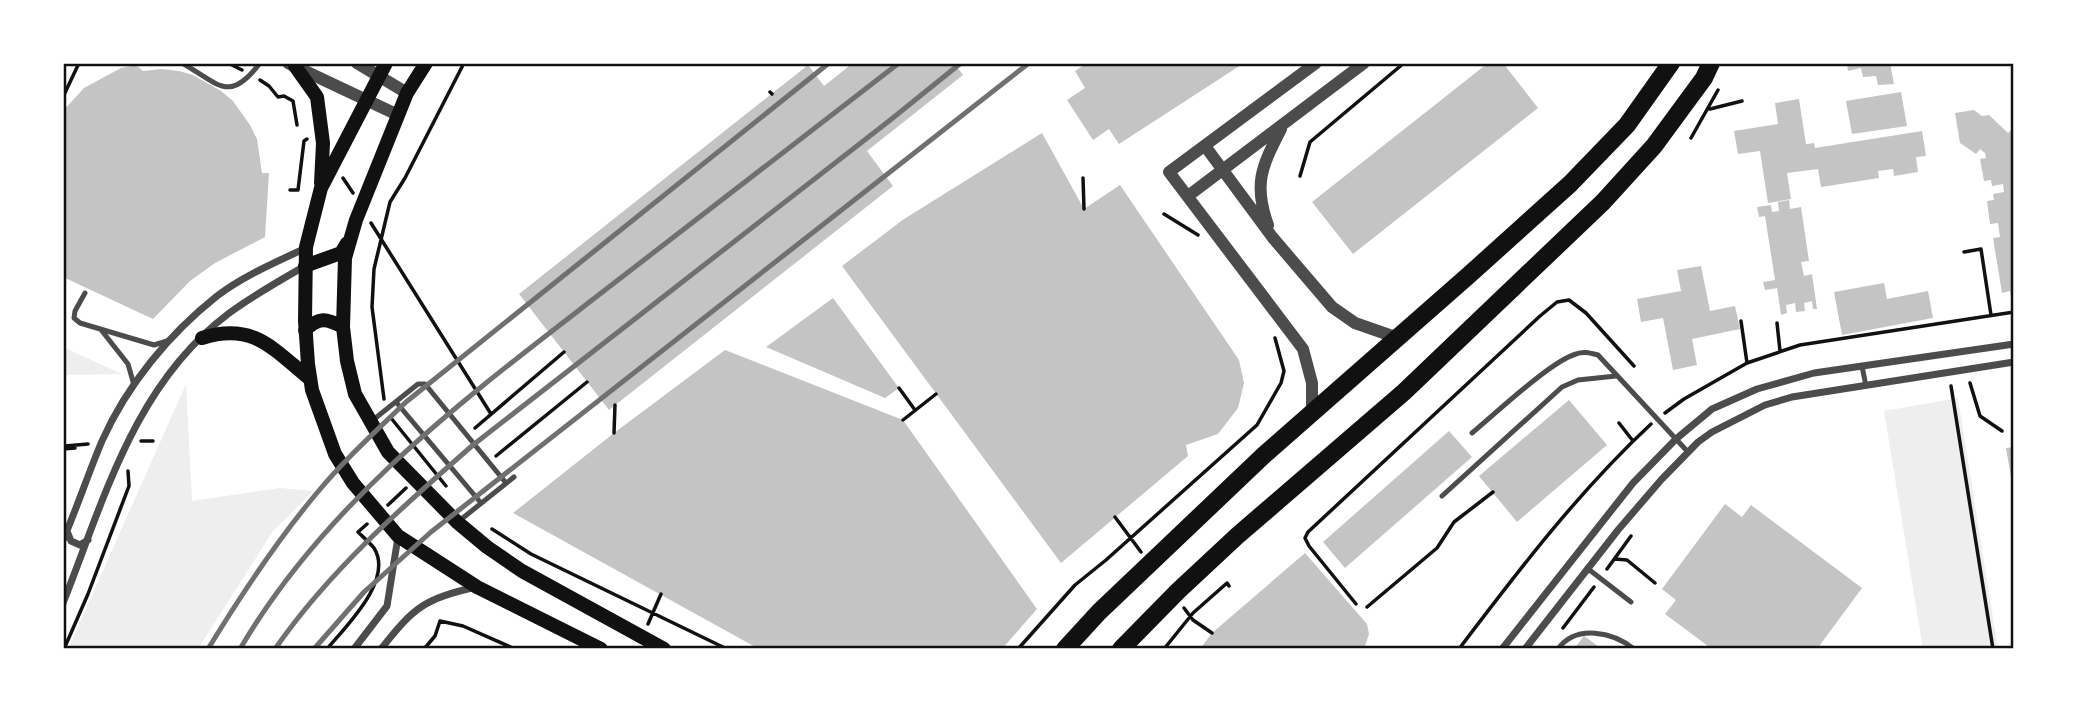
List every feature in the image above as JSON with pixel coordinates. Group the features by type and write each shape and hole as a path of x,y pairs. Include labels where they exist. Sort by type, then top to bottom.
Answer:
{"main road":[{"path":"426,63 407,93 345,258 343,327 355,394 388,452 463,518 487,547 522,571 664,649"},
{"path":"1065,649 1108,603 1312,411 1570,184 1627,125 1671,63"},
{"path":"1121,649 1237,536 1404,392 1603,202 1654,146 1704,78 1711,63"},
{"path":"292,64 317,97 323,143 321,188 306,247 305,330 310,379 335,454 353,483 398,536 477,587 601,649"},
{"path":"321,188 382,69"},
{"path":"305,266 341,253 350,239"},
{"path":"305,330 316,320 328,318 343,327"},
{"path":"201,338 220,332 240,333 262,340 310,379"}],"street":[{"path":"357,63 382,69 407,93"},
{"path":"1312,411 1312,383 1303,349 1169,173 1316,63"},
{"path":"1188,196 1364,63"},
{"path":"292,64 398,115"},
{"path":"1273,238 1263,210 1260,188 1263,164 1282,126"},
{"path":"1205,146 1273,238 1332,307 1355,323 1398,338"},
{"path":"63,540 103,439 134,385 167,341 218,295 306,247"},
{"path":"63,603 115,466 140,415 177,363 227,315 305,266"},
{"path":"1502,649 1633,483 1676,439 1712,409 1758,388 1814,373 2014,344"},
{"path":"1525,649 1627,520 1688,452 1712,432 1765,405 1793,397 2014,362"},
{"path":"67,531 71,541 80,545 88,540"},
{"path":"354,649 387,606 398,536"},
{"path":"381,649 420,605 446,594 477,587"}],"lane":[{"path":"183,63 230,88 240,85 260,63"},
{"path":"85,293 75,311 74,318 80,323 154,345 167,341"},
{"path":"102,331 128,363 134,385"},
{"path":"1472,433 1555,365 1574,354 1586,352 1598,355 1688,452"},
{"path":"1862,366 1866,386"},
{"path":"1443,496 1562,387 1578,380 1616,376"},
{"path":"370,423 418,384 425,384 506,483"},
{"path":"396,402 481,503"},
{"path":"463,518 514,477"},
{"path":"1587,568 1631,602"},
{"path":"1558,649 1564,641 1579,633 1606,635 1626,642 1634,649"}],"path":[{"path":"63,97 79,63"},
{"path":"228,63 269,86 278,97 284,96 293,101 297,125"},
{"path":"464,63 390,202 374,269 372,307 385,411 463,518 727,649"},
{"path":"1300,176 1310,142 1404,63"},
{"path":"1691,138 1720,86"},
{"path":"1709,109 1742,101"},
{"path":"290,190 298,190 304,141"},
{"path":"340,174 354,194"},
{"path":"1083,178 1084,209"},
{"path":"368,217 491,414"},
{"path":"1964,252 1981,249 1992,315"},
{"path":"1356,604 1309,546 1305,538 1308,532 1540,316 1557,302 1569,300 1586,313 1634,366"},
{"path":"1741,321 1747,363"},
{"path":"1777,323 1780,351"},
{"path":"1018,649 1075,585 1257,425 1281,383 1284,371 1282,361"},
{"path":"1939,387 1981,381"},
{"path":"488,462 587,382"},
{"path":"1970,383 1980,416 2003,431"},
{"path":"1951,386 1993,649"},
{"path":"898,388 915,410"},
{"path":"903,420 936,394"},
{"path":"614,433 615,405"},
{"path":"1619,424 1633,441"},
{"path":"139,441 145,430"},
{"path":"63,449 75,448"},
{"path":"64,649 129,486 128,462"},
{"path":"1367,607 1437,548 1454,522 1493,492"},
{"path":"1561,631 1634,531"},
{"path":"1615,559 1627,561 1655,583"},
{"path":"1164,649 1193,613 1227,583 1229,586"},
{"path":"425,649 435,636 440,621 463,626 515,649"}],"shaded area":[{"path":"63,347 122,374 63,375"},
{"path":"186,384 192,501 280,488 314,491 273,531 198,649 68,649"},
{"path":"1958,398 1998,649 1923,649 1884,411"}],"building":[{"path":"853,63 954,63 963,75 867,151 893,186 609,410 519,294 808,65 824,86"},
{"path":"1087,63 1244,63 1119,144 1109,129 1093,140 1067,100 1085,88 1075,71"},
{"path":"1488,63 1503,63 1538,108 1353,254 1312,202"},
{"path":"1847,63 1890,63 1894,84 1878,85 1876,76 1863,77 1861,68 1848,71"},
{"path":"136,65 143,71 162,69 193,75 221,91 233,101 250,125 257,139 262,173 269,173 265,237 215,263 190,281 153,319 63,277 63,111 84,88 121,68"},
{"path":"1901,92 1907,126 1852,134 1846,101"},
{"path":"1799,99 1806,144 1814,143 1815,148 1922,131 1926,156 1916,157 1918,172 1894,176 1893,169 1878,171 1879,178 1821,187 1818,169 1787,173 1791,199 1768,203 1760,151 1738,154 1734,131 1778,124 1775,103"},
{"path":"1974,110 1982,116 1989,115 2008,133 2014,127 2014,295 2011,296 2010,291 2002,293 1993,238 2000,237 1998,223 1990,224 1987,201 1994,200 1993,194 2004,192 2003,184 1992,186 1991,180 1984,181 1980,159 1986,158 1985,153 1980,149 1976,154 1960,143 1955,113"},
{"path":"1042,133 1084,209 1120,185 1239,360 1244,383 1238,408 1218,434 1186,445 1188,456 1061,563 842,266 904,219"},
{"path":"1789,200 1790,209 1801,207 1809,261 1801,262 1804,276 1812,274 1817,309 1813,309 1812,301 1804,303 1805,311 1796,312 1795,303 1786,305 1787,313 1781,315 1777,288 1765,290 1763,282 1775,280 1765,216 1759,217 1757,207 1771,205 1772,212 1779,211 1778,202"},
{"path":"1701,266 1710,311 1735,306 1740,329 1692,339 1697,365 1673,370 1663,318 1641,322 1637,299 1681,291 1677,270"},
{"path":"1884,283 1887,299 1928,291 1933,318 1842,335 1834,292"},
{"path":"833,298 899,388 885,398 766,347"},
{"path":"725,350 903,420 1037,609 1002,649 759,649 513,513"},
{"path":"1569,400 1607,445 1517,522 1479,476"},
{"path":"1449,431 1472,457 1345,568 1323,542"},
{"path":"2014,447 2014,489 2013,489 2006,448"},
{"path":"1725,504 1742,517 1751,505 1862,588 1817,649 1712,649 1665,614 1676,600 1662,589"},
{"path":"1305,553 1367,624 1369,634 1364,649 1200,649 1212,633"},
{"path":"1584,636 1602,649 1574,649"}],"railway":[{"path":"208,649 286,531 337,470 406,402 829,63"},
{"path":"240,649 313,546 356,500 448,414 899,63"},
{"path":"275,649 319,593 368,541 473,445 961,63"},
{"path":"314,649 364,592 431,532 1029,63"}]}
